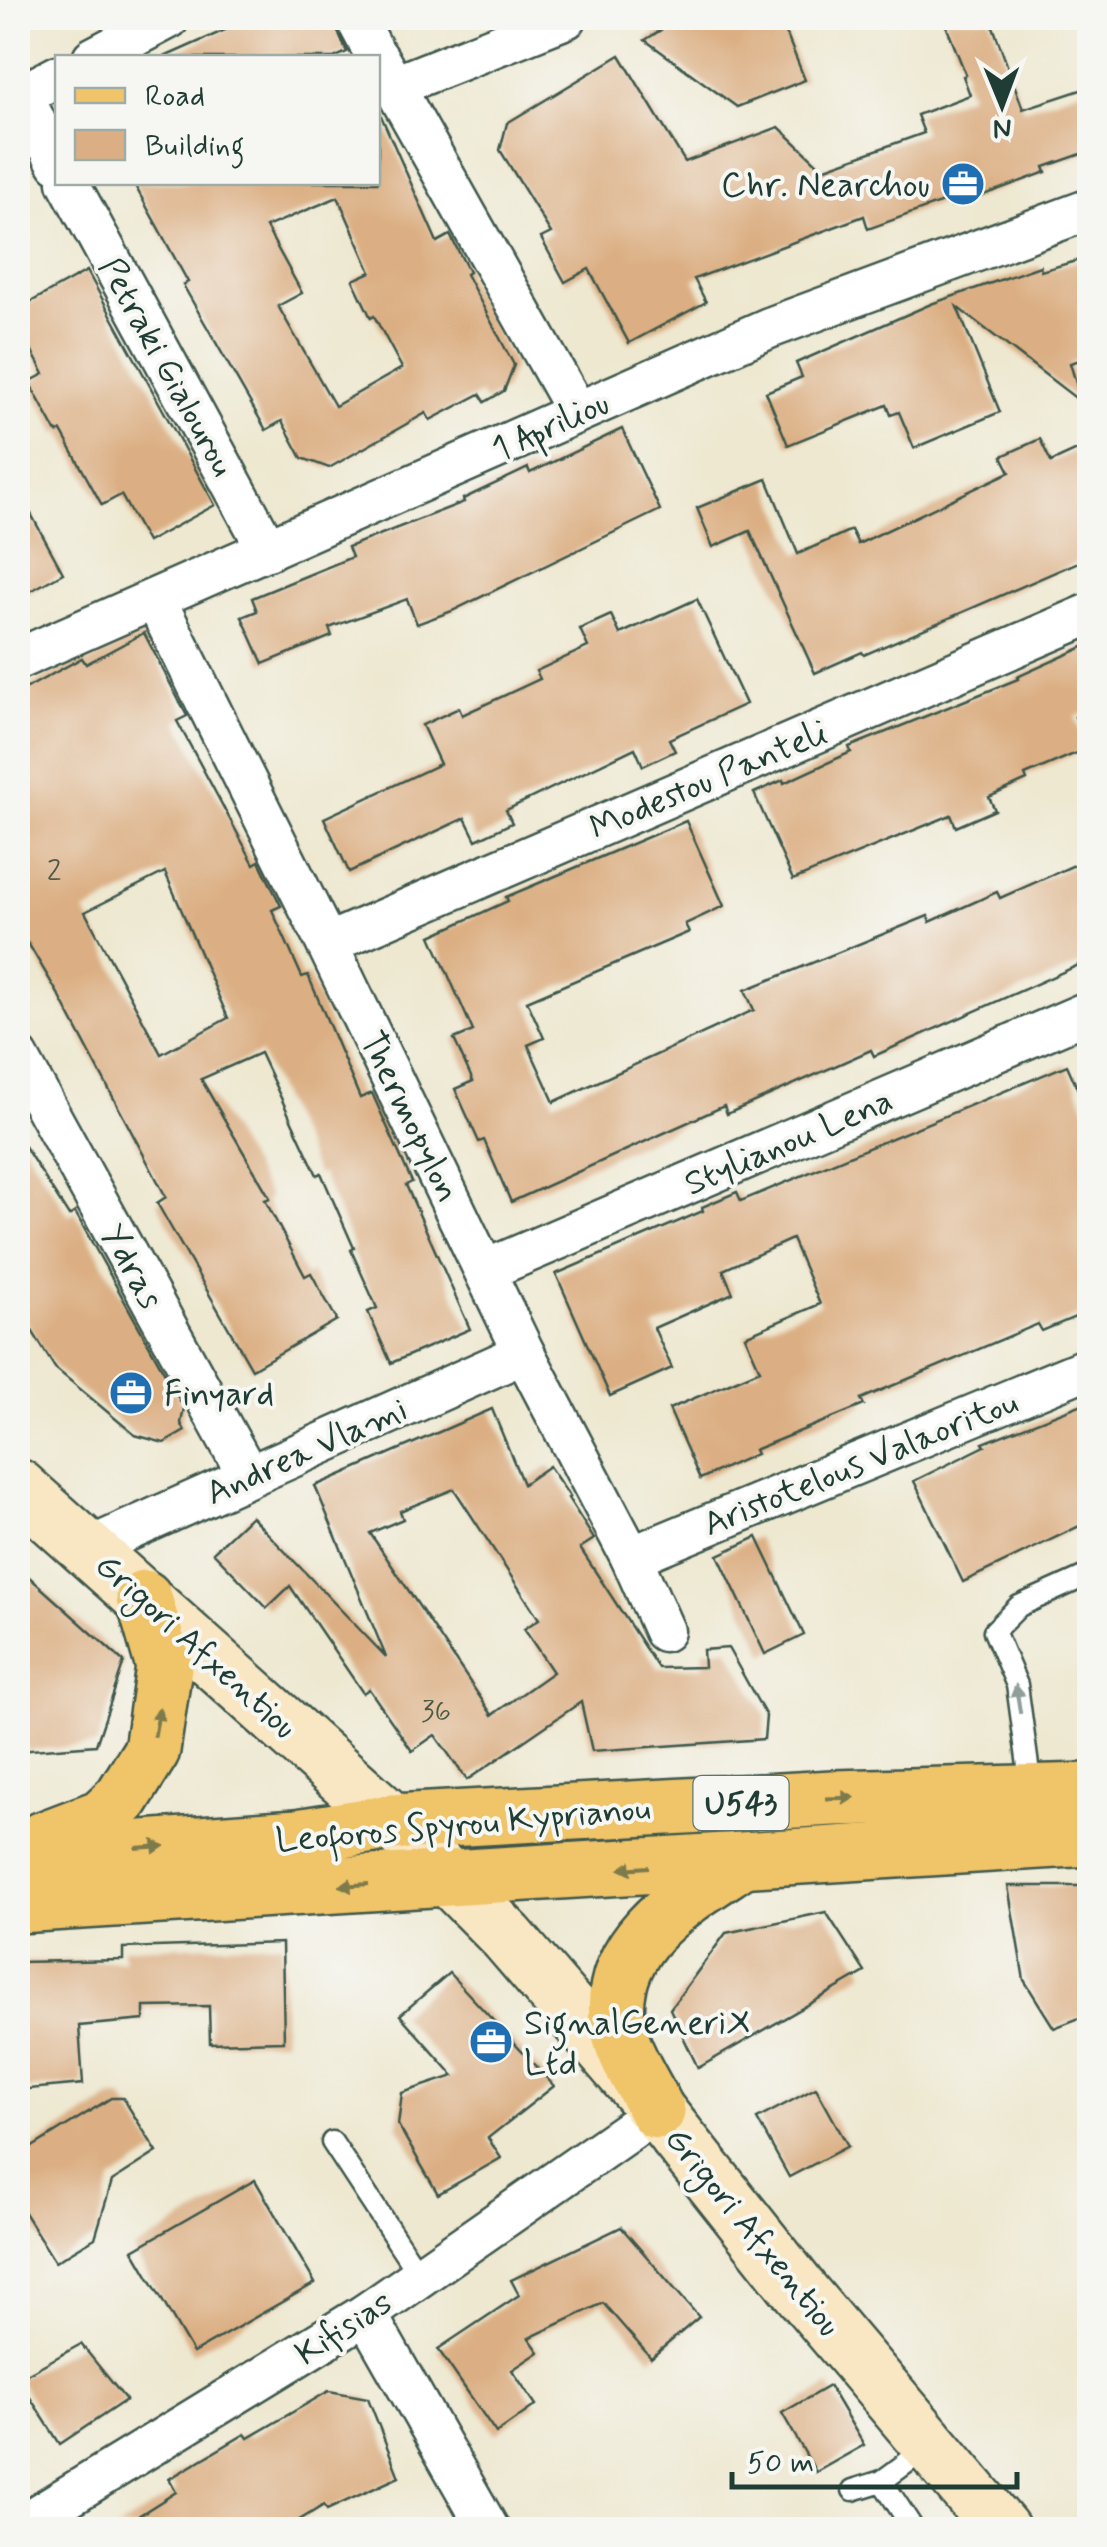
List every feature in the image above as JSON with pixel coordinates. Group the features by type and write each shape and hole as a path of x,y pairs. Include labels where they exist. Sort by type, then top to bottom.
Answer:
{"main road":[{"path":"18,1853 102,1817 122,1798 152,1750 164,1667 144,1598"},
{"name":"Leoforos Spyrou Kyprianou","path":"18,1853 298,1837 394,1822 833,1798 1090,1791"},
{"name":"Leoforos Spyrou Kyprianou","path":"18,1905 1090,1838"},
{"path":"657,2111 626,2049 617,2018 622,1974 642,1937 669,1908 741,1861"}],"street":[{"path":"99,55 169,18"},
{"path":"356,18 376,55"},
{"path":"566,18 382,67 577,412"},
{"path":"55,78 19,96 55,158"},
{"name":"Petraki Gialourou","path":"70,185 268,550"},
{"name":"1 Apriliou","path":"18,659 769,328 1090,208"},
{"name":"Thermopylon","path":"156,600 328,944 524,1353 631,1556 664,1631"},
{"name":"Modestou Panteli","path":"328,944 1090,614"},
{"name":"Stylianou Lena","path":"486,1270 1090,1011"},
{"name":"Ydras","path":"18,1056 248,1474"},
{"name":"Andrea Vlami","path":"89,1548 524,1353"},
{"name":"Aristotelous Valaoritou","path":"631,1556 1090,1367"},
{"name":"Grigori Afxentiou","path":"18,1487 394,1822 507,1937 657,2111 800,2290 1002,2530"},
{"name":"Kifisias","path":"18,2527 366,2314 657,2111"},
{"path":"366,2314 488,2530"}],"lane":[{"path":"1032,1795 1017,1685 994,1631 1019,1606 1090,1574"},
{"path":"332,2142 420,2276"},
{"path":"853,2490 882,2481 931,2444"},
{"path":"882,2481 914,2530"}],"building":[{"path":"252,18 332,18 347,52 340,55 169,55"},
{"path":"677,18 780,18 805,80 737,107 645,40 661,30 659,23"},
{"path":"943,18 990,18 1023,109 1090,87 1090,151 1044,167 1046,172 951,207 948,200 868,229 864,216 694,279 706,302 629,343 589,269 565,282 541,238 551,233 500,150 507,123 620,55 685,162 779,127 823,169 924,133 917,115 970,95"},
{"path":"380,114 437,242 450,235 514,365 504,391 485,402 480,394 430,420 426,413 329,468 302,458 282,421 266,430 183,285 188,282 135,185 380,185","holes":["338,197 371,272 353,280 402,368 335,406 278,306 302,293 266,227"]},
{"path":"1090,257 1090,357 1070,363 1082,403 957,307 1000,412 914,448 899,412 891,415 887,405 788,445 766,392 802,377 796,363 931,304 1040,266 1041,271"},
{"path":"87,271 215,505 147,542 121,495 102,505 29,382 44,374 18,325 18,309"},
{"path":"622,429 660,510 452,611 417,624 407,599 329,628 332,636 263,664 242,617 257,611 252,598 352,557 348,547 464,502 463,499 528,468 530,473"},
{"path":"1040,439 1051,462 1077,450 1090,465 1090,557 815,673 750,531 713,547 697,508 767,479 798,554 851,530 858,544 1010,472 1002,456"},
{"path":"18,490 63,573 18,598"},
{"path":"697,599 746,704 669,739 675,751 643,766 635,748 506,810 512,823 476,840 465,818 349,872 324,818 440,764 422,725 459,708 462,715 540,679 536,671 588,647 580,629 611,615 620,634"},
{"path":"144,633 187,716 177,721 281,906 272,910 302,977 308,975 360,1098 372,1093 412,1182 406,1185 470,1329 391,1363 368,1312 377,1308 351,1250 354,1248 260,1053 201,1079 270,1198 265,1200 305,1276 311,1273 337,1320 252,1369 157,1203 166,1197 60,997 28,943 18,949 18,693 82,658 86,664","holes":["165,872 228,1018 161,1054 85,912"]},
{"path":"1090,644 1090,711 1075,717 1088,748 1025,775 1027,780 989,797 995,810 956,827 951,815 793,880 754,793 851,752 849,747 1018,679"},
{"path":"686,821 724,906 685,924 689,932 527,1001 544,1038 528,1045 554,1102 754,1010 745,990 928,916 930,922 997,892 1000,898 1090,858 1090,960 874,1056 871,1050 727,1114 724,1106 511,1202 484,1140 479,1142 455,1089 473,1081 454,1039 473,1031 431,936 508,901 506,897"},
{"path":"1067,1065 1090,1117 1090,1311 1042,1331 1038,1324 861,1399 864,1405 754,1450 756,1454 700,1479 669,1409 760,1370 745,1336 820,1304 792,1239 723,1270 733,1293 654,1328 672,1368 610,1396 556,1274 703,1211 702,1207 737,1192 741,1201"},
{"path":"18,1136 69,1216 75,1212 184,1408 181,1423 185,1431 164,1443 135,1435 55,1368 18,1308"},
{"path":"1090,1401 1090,1521 963,1582 914,1481 985,1446 983,1443"},
{"path":"492,1409 523,1484 549,1466 570,1497 594,1539 580,1548 658,1668 704,1667 703,1650 728,1648 766,1716 764,1739 592,1751 581,1702 467,1780 435,1735 412,1751 369,1689 363,1693 290,1586 267,1608 213,1552 251,1516 386,1657 315,1486","holes":["454,1489 539,1619 524,1629 553,1672 492,1715 370,1533 403,1519 400,1511"]},
{"path":"757,1537 804,1635 765,1654 718,1555"},
{"path":"18,1567 124,1662 96,1745 18,1751"},
{"path":"1008,1886 1090,1886 1090,2014 1054,2028 1024,1980"},
{"path":"826,1912 865,1972 698,2068 670,2009 726,1933"},
{"path":"282,1943 284,2041 210,2043 209,2006 144,2007 144,2020 79,2026 83,2084 18,2090 18,1962 123,1960 123,1948"},
{"path":"449,1973 554,2086 488,2138 501,2158 438,2194 398,2125 402,2093 454,2076 400,2015"},
{"path":"816,2088 848,2146 789,2177 757,2119"},
{"path":"111,2098 123,2098 157,2152 112,2181 95,2238 55,2262 18,2203 18,2156"},
{"path":"255,2180 315,2283 193,2353 133,2250"},
{"path":"621,2227 699,2317 651,2358 603,2303 529,2338 539,2352 512,2370 536,2405 496,2433 438,2349 519,2295 511,2280"},
{"path":"81,2344 126,2400 60,2444 18,2379"},
{"path":"829,2386 864,2445 816,2472 782,2413"},
{"path":"329,2391 368,2398 399,2477 327,2510 324,2505 283,2530 116,2530 176,2492 169,2479"}],"place":[{"name":"Chr. Nearchou","path":"963,184"},
{"name":"Finyard","path":"131,1393"},
{"name":"SignalGeneriX Ltd","path":"491,2042"}]}
